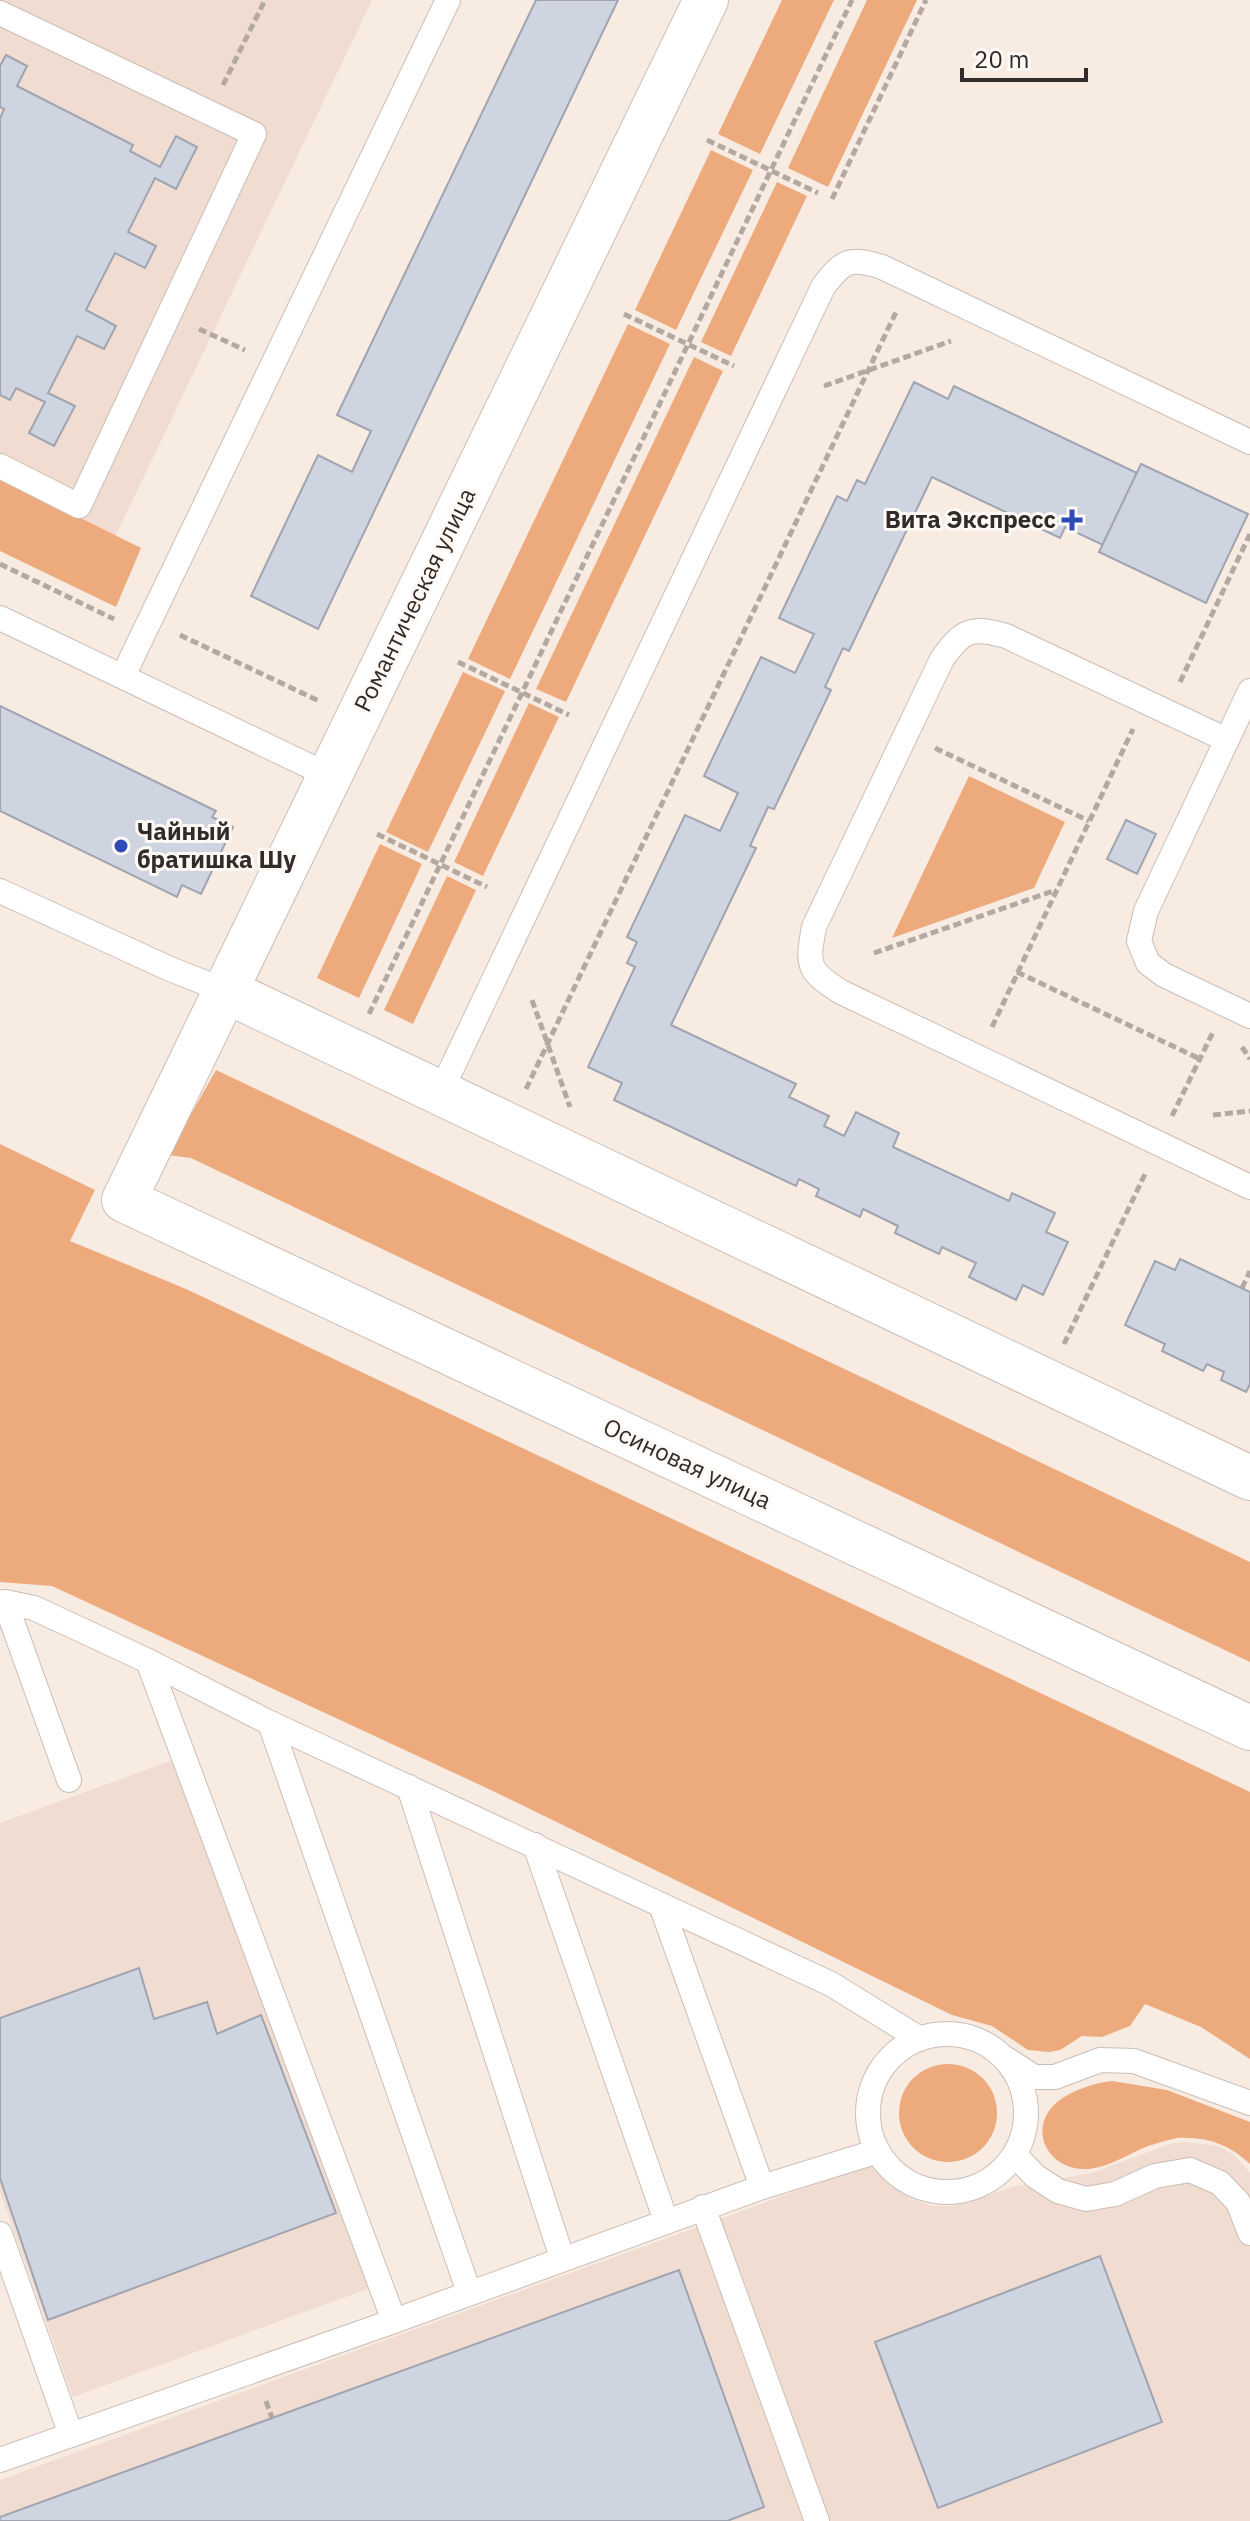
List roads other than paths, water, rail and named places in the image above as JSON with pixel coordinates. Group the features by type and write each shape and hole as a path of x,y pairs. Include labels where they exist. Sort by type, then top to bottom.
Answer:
{"street":[{"name":"Романтическая улица","path":"124,1200 706,0"},
{"path":"226,991 1250,1478"},
{"name":"Осиновая улица","path":"124,1200 1250,1728"}],"lane":[{"path":"123,676 448,0"},
{"path":"0,13 254,134 79,506 0,466"},
{"path":"440,1093 823,287 839,265 859,260 911,281 1250,442"},
{"path":"0,618 330,776"},
{"path":"1227,740 1006,636 981,629 958,637 942,659 814,927 809,956 818,978 841,992 1250,1187"},
{"path":"1250,691 1146,911 1139,941 1148,963 1164,975 1250,1016"},
{"path":"0,891 170,969 226,991"},
{"path":"69,1780 2,1603 34,1608 270,1723 831,1984 920,2039"},
{"path":"148,1661 394,2321"},
{"path":"270,1723 469,2292"},
{"path":"409,1787 562,2258"},
{"path":"535,1845 666,2221"},
{"path":"661,1905 762,2187"},
{"path":"1005,2058 1019,2080 1026,2105 1025,2131 1015,2155 1000,2173 980,2186 957,2192 933,2191 911,2184 892,2170 878,2151 870,2130 868,2107 873,2085 884,2065 900,2050 920,2039 942,2034 963,2035 984,2043 1034,2077 1055,2077 1100,2060 1134,2061 1250,2103"},
{"path":"0,2460 394,2321 703,2207 878,2151"},
{"path":"1015,2155 1035,2176 1058,2191 1086,2199 1115,2194 1155,2176 1190,2170 1220,2183 1238,2202 1250,2233"},
{"path":"703,2207 813,2520"},
{"path":"0,2234 71,2435"}],"place":[{"name":"Вита Экспресс","path":"1072,520"},
{"name":"Чайный братишка Шу","path":"121,846"}]}
